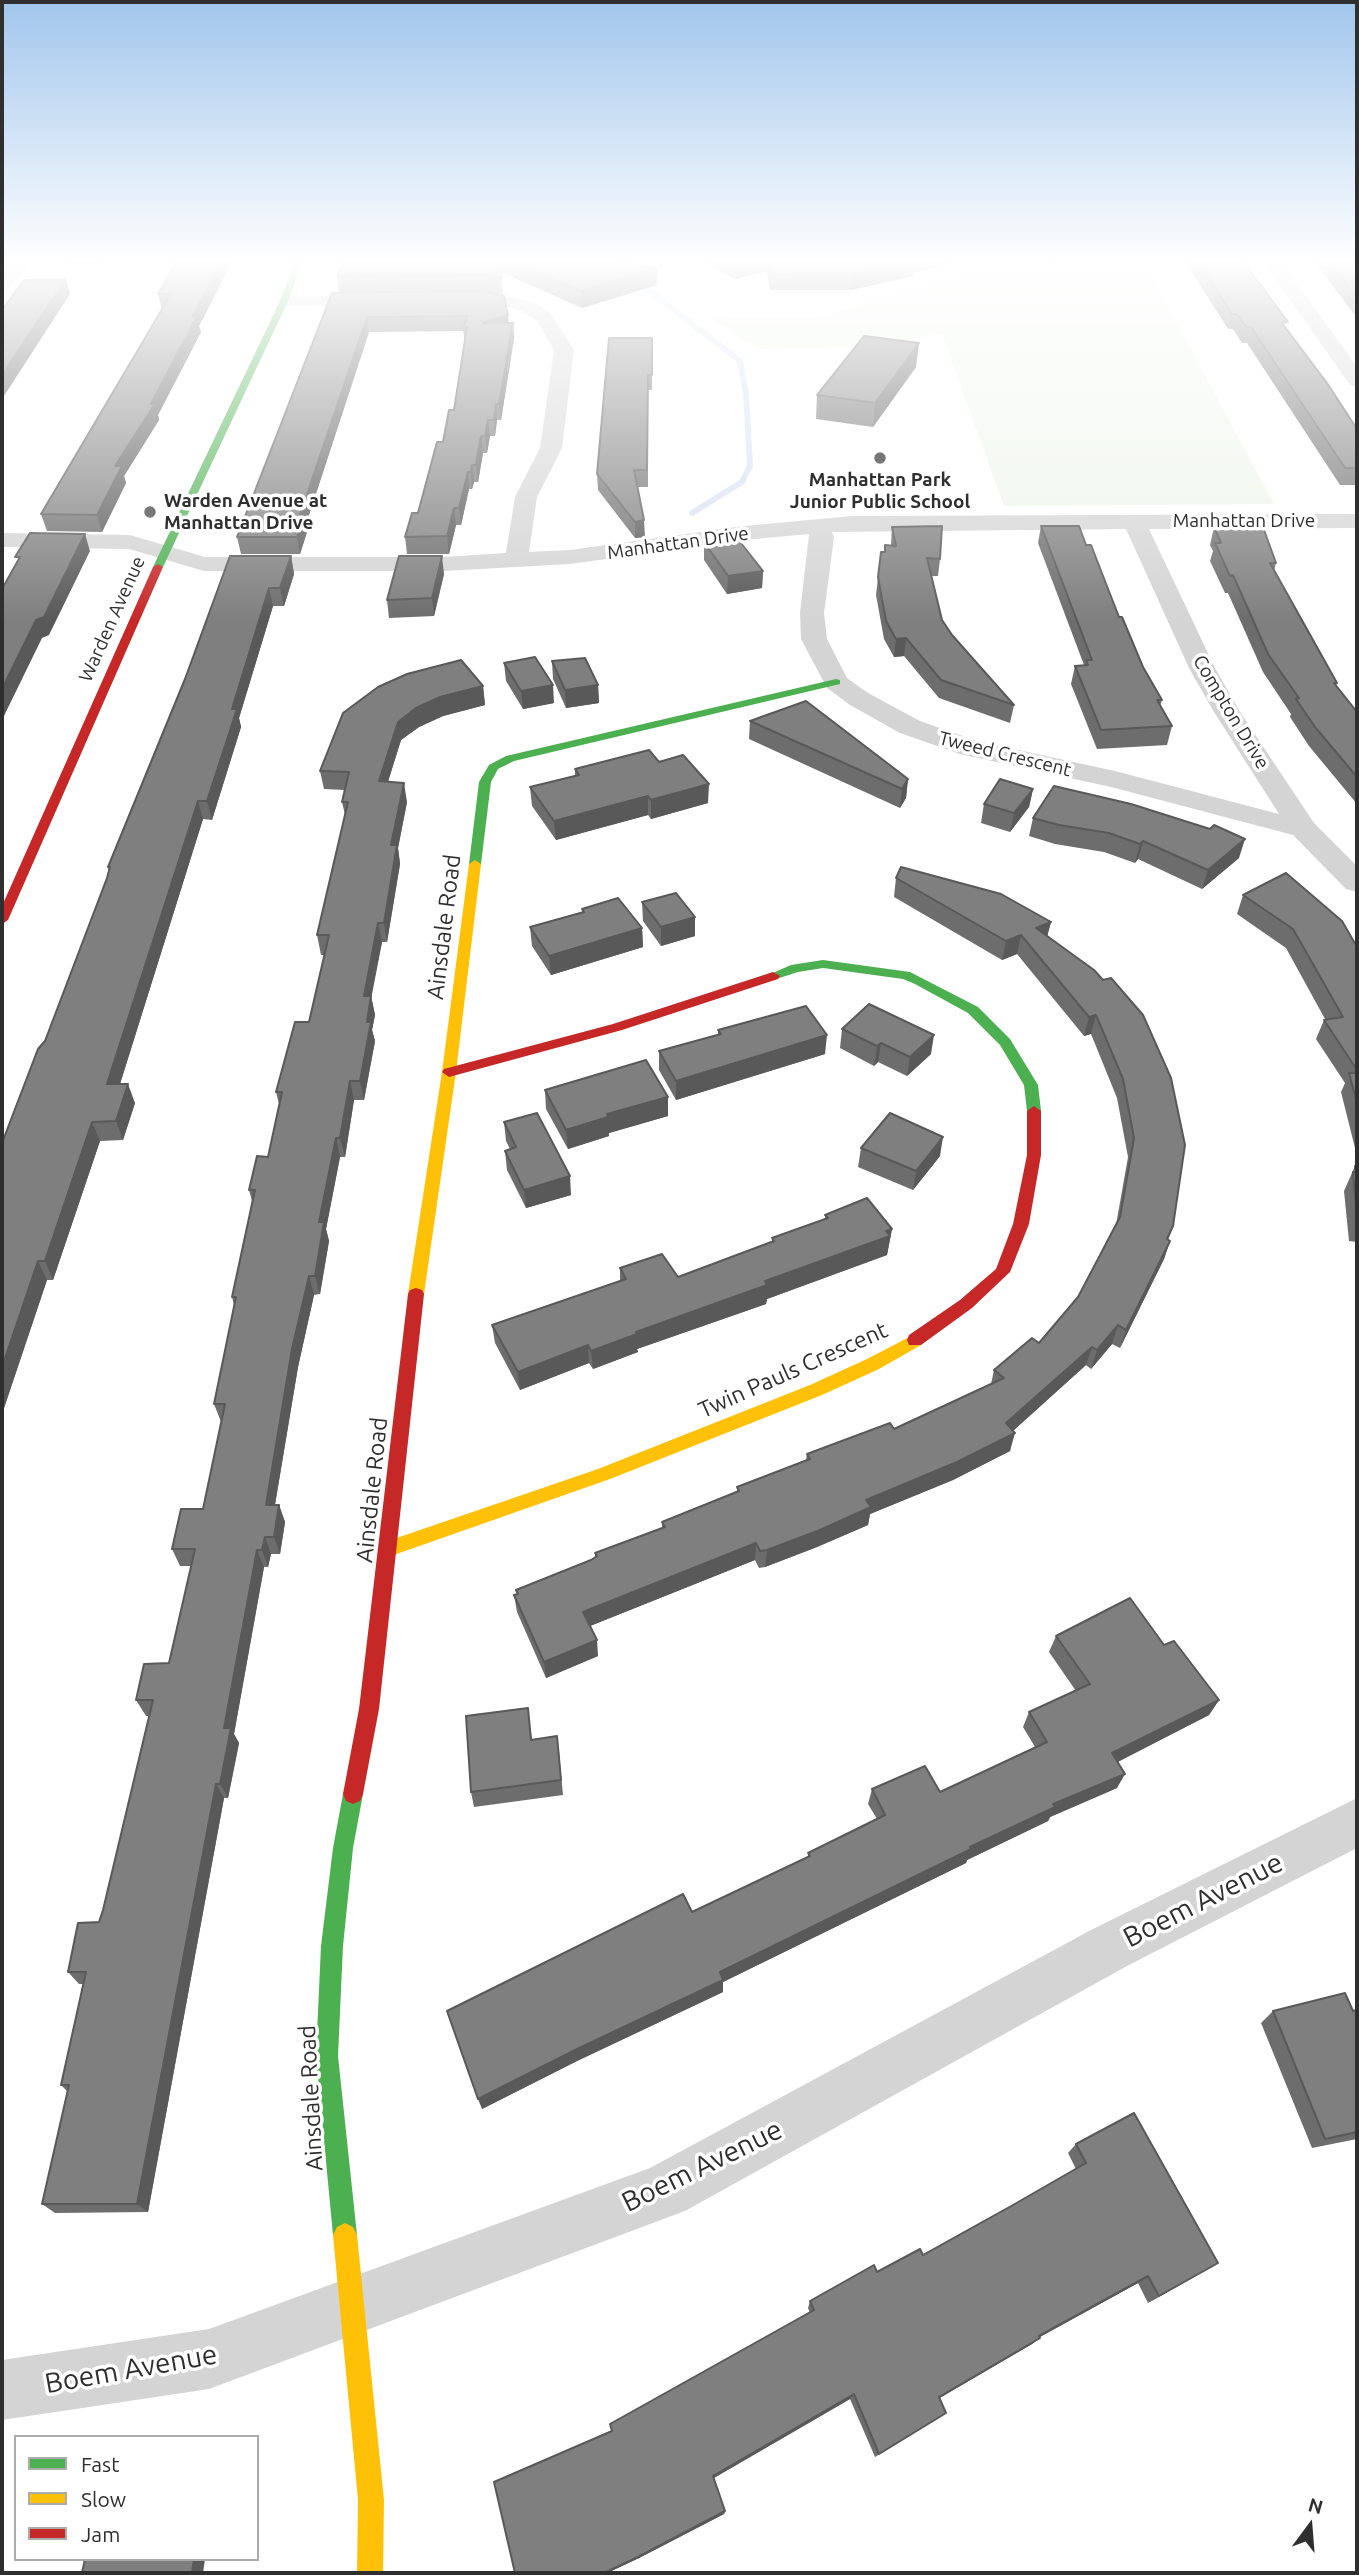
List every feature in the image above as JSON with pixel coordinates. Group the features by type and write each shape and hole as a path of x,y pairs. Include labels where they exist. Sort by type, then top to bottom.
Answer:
{"street":[{"name":"Warden Avenue","path":"2,920 164,553 246,380"},
{"path":"519,561 517,544 526,496 551,448 561,380"},
{"name":"Manhattan Drive","path":"2,540 130,542 204,564 443,564 519,561 609,552 818,525 916,522 1357,521"},
{"name":"Compton Drive","path":"1134,522 1202,668 1227,712 1303,828 1357,883"},
{"name":"Tweed Crescent","path":"818,525 822,537 812,613 814,639 836,682 859,699 910,727 958,745 1015,760 1115,779 1303,828"},
{"name":"Ainsdale Road","path":"370,2573 371,2500 327,2056 331,1974 343,1847 369,1709 423,1236 449,1072 485,782 493,767 510,758 836,682"},
{"name":"Twin Pauls Crescent","path":"388,1549 604,1474 816,1390 873,1364 922,1336 966,1304 1002,1272 1021,1224 1034,1155 1035,1125 1031,1085 1005,1042 973,1010 920,981 905,975 853,966 822,964 786,971 617,1027 449,1072"},
{"name":"Boem Avenue","path":"2,2390 209,2359 665,2191 1109,1948 1357,1822"}],"shaded area":[{"path":"959,380 1208,380 1274,504 1004,506"}],"building":[{"path":"120,380 163,380 151,404 155,404 115,466 122,466 97,515 41,514"},
{"path":"298,380 346,380 300,515 304,515 297,537 237,537"},
{"path":"459,380 503,380 494,420 488,420 485,436 481,436 476,465 472,465 471,472 468,472 459,508 454,508 447,536 405,537 412,513 418,513 437,442 443,442 449,410 454,410"},
{"path":"605,380 648,380 647,470 634,470 644,520 635,522 597,474"},
{"path":"829,380 892,380 875,403 817,395"},
{"path":"1286,380 1325,380 1327,383 1357,429 1357,468 1345,468"},
{"path":"942,526 940,559 927,558 942,620 1014,705 941,680 906,638 896,639 886,621 878,577 881,552 885,552 885,545 896,546 892,527"},
{"path":"1041,526 1079,526 1086,545 1091,545 1119,617 1122,617 1143,667 1162,700 1157,700 1172,726 1101,730 1075,666 1088,665 1086,660 1092,660"},
{"path":"1214,527 1263,527 1276,563 1270,563 1337,683 1334,683 1357,712 1357,777 1315,727 1296,699 1299,698 1268,654 1233,575 1230,576 1215,543 1221,543"},
{"path":"30,533 85,534 44,617 36,620 2,689 2,589 20,557 15,557"},
{"path":"737,538 763,571 728,576 704,542"},
{"path":"230,556 291,556 280,588 269,588 232,709 237,709 207,801 198,801 107,1084 128,1084 116,1121 92,1122 45,1261 38,1261 2,1367 2,1143 38,1049 45,1041 107,878 108,867 185,679"},
{"path":"399,556 442,556 432,598 387,600"},
{"path":"535,657 553,685 521,691 504,663"},
{"path":"585,658 598,685 565,690 552,661"},
{"path":"461,660 483,686 440,697 416,708 398,722 379,781 404,783 391,845 397,845 384,923 378,923 364,996 371,996 367,1022 371,1022 360,1081 350,1081 340,1138 336,1138 319,1222 324,1222 315,1276 309,1276 292,1349 266,1505 279,1505 274,1537 265,1537 262,1550 257,1550 224,1728 231,1728 220,1784 216,1784 137,2204 42,2204 69,2085 61,2085 86,1972 68,1972 78,1923 99,1922 103,1910 153,1700 136,1700 144,1664 169,1663 195,1549 172,1549 181,1509 203,1509 225,1404 214,1404 236,1297 232,1297 255,1190 249,1190 257,1156 268,1157 282,1092 276,1092 295,1022 309,1022 329,935 317,935 348,802 342,802 349,772 320,771 343,713 378,687 407,674"},
{"path":"806,701 908,779 902,789 750,721"},
{"path":"649,750 659,762 683,755 709,784 651,800 648,796 554,821 530,787 579,775 575,769"},
{"path":"1000,779 1033,789 1014,813 984,804"},
{"path":"1054,786 1131,804 1210,829 1214,825 1245,839 1208,870 1143,841 1140,844 1109,833 1033,818"},
{"path":"901,867 1001,894 1051,922 1036,928 1094,970 1103,980 1111,978 1143,1015 1171,1078 1185,1145 1173,1226 1167,1239 1170,1241 1126,1330 1118,1325 1097,1350 1092,1347 1006,1423 1015,1433 957,1462 866,1500 871,1507 820,1530 767,1550 760,1551 756,1543 583,1612 597,1640 544,1662 514,1595 518,1594 516,1590 591,1560 597,1556 595,1553 665,1527 662,1522 739,1491 737,1487 810,1459 807,1454 890,1423 894,1429 1004,1378 994,1370 1032,1338 1039,1343 1078,1297 1120,1217 1134,1138 1123,1079 1096,1015 1089,1017 1021,935 1006,941 896,878"},
{"path":"1286,873 1342,921 1357,947 1357,1070 1324,1020 1343,1017 1293,929 1243,895"},
{"path":"676,893 695,917 661,927 642,902"},
{"path":"618,898 642,928 549,956 530,927 584,912 582,909"},
{"path":"869,1004 934,1035 910,1057 881,1043 877,1046 842,1029"},
{"path":"806,1006 827,1035 676,1081 659,1051 721,1034 718,1030"},
{"path":"646,1060 668,1097 607,1114 608,1117 566,1130 545,1090"},
{"path":"1349,1073 1357,1073 1357,1103"},
{"path":"537,1113 570,1176 524,1190 505,1151 516,1147 504,1122"},
{"path":"890,1113 943,1137 916,1171 861,1148"},
{"path":"1357,1166 1357,1217 1353,1172 1356,1173"},
{"path":"867,1198 892,1229 886,1231 890,1236 765,1281 767,1285 591,1351 588,1345 518,1372 492,1325 626,1279 620,1268 662,1254 678,1277 774,1241 772,1238 828,1218 825,1215"},
{"path":"1130,1598 1164,1645 1174,1641 1219,1700 1112,1753 1125,1774 1053,1804 1055,1807 720,1972 723,1980 478,2099 447,2011 683,1894 692,1912 810,1856 808,1853 885,1815 872,1789 925,1766 940,1792 1047,1742 1029,1712 1090,1684 1056,1636"},
{"path":"528,1708 531,1740 557,1736 561,1780 471,1792 466,1716"},
{"path":"1345,1993 1353,2011 1357,2010 1357,2132 1325,2139 1273,2011"},
{"path":"1134,2113 1218,2263 1159,2296 1148,2276 1039,2336 1040,2338 939,2397 946,2413 879,2454 854,2394 713,2476 725,2511 638,2557 604,2573 515,2573 494,2482 612,2431 610,2424 814,2310 810,2301 874,2265 877,2272 920,2249 923,2255 1086,2163 1076,2144"},
{"path":"85,2561 194,2561 192,2573 82,2573"}],"waterway":[{"path":"692,513 742,482 750,466 743,380"}],"traffic: fast":[{"path":"158,567 246,380"},
{"path":"475,864 485,782 493,767 510,758 836,682"},
{"path":"773,976 796,968 823,964 905,975 920,981 973,1010 1005,1042 1031,1085 1034,1111"},
{"path":"345,2235 327,2056 332,1946 343,1848 353,1794"}],"traffic: slow":[{"path":"416,1294 449,1072 475,864"},
{"path":"388,1549 604,1474 816,1390 873,1364 915,1340"},
{"path":"345,2235 371,2500 370,2573"}],"traffic: jam":[{"path":"2,920 158,567"},
{"path":"449,1072 617,1027 773,976"},
{"path":"915,1340 966,1304 1002,1272 1021,1224 1034,1155 1034,1111"},
{"path":"353,1794 369,1709 416,1294"}],"place":[{"name":"Manhattan Park Junior Public School","path":"880,458"},
{"name":"Warden Avenue at Manhattan Drive","path":"150,512"}]}
